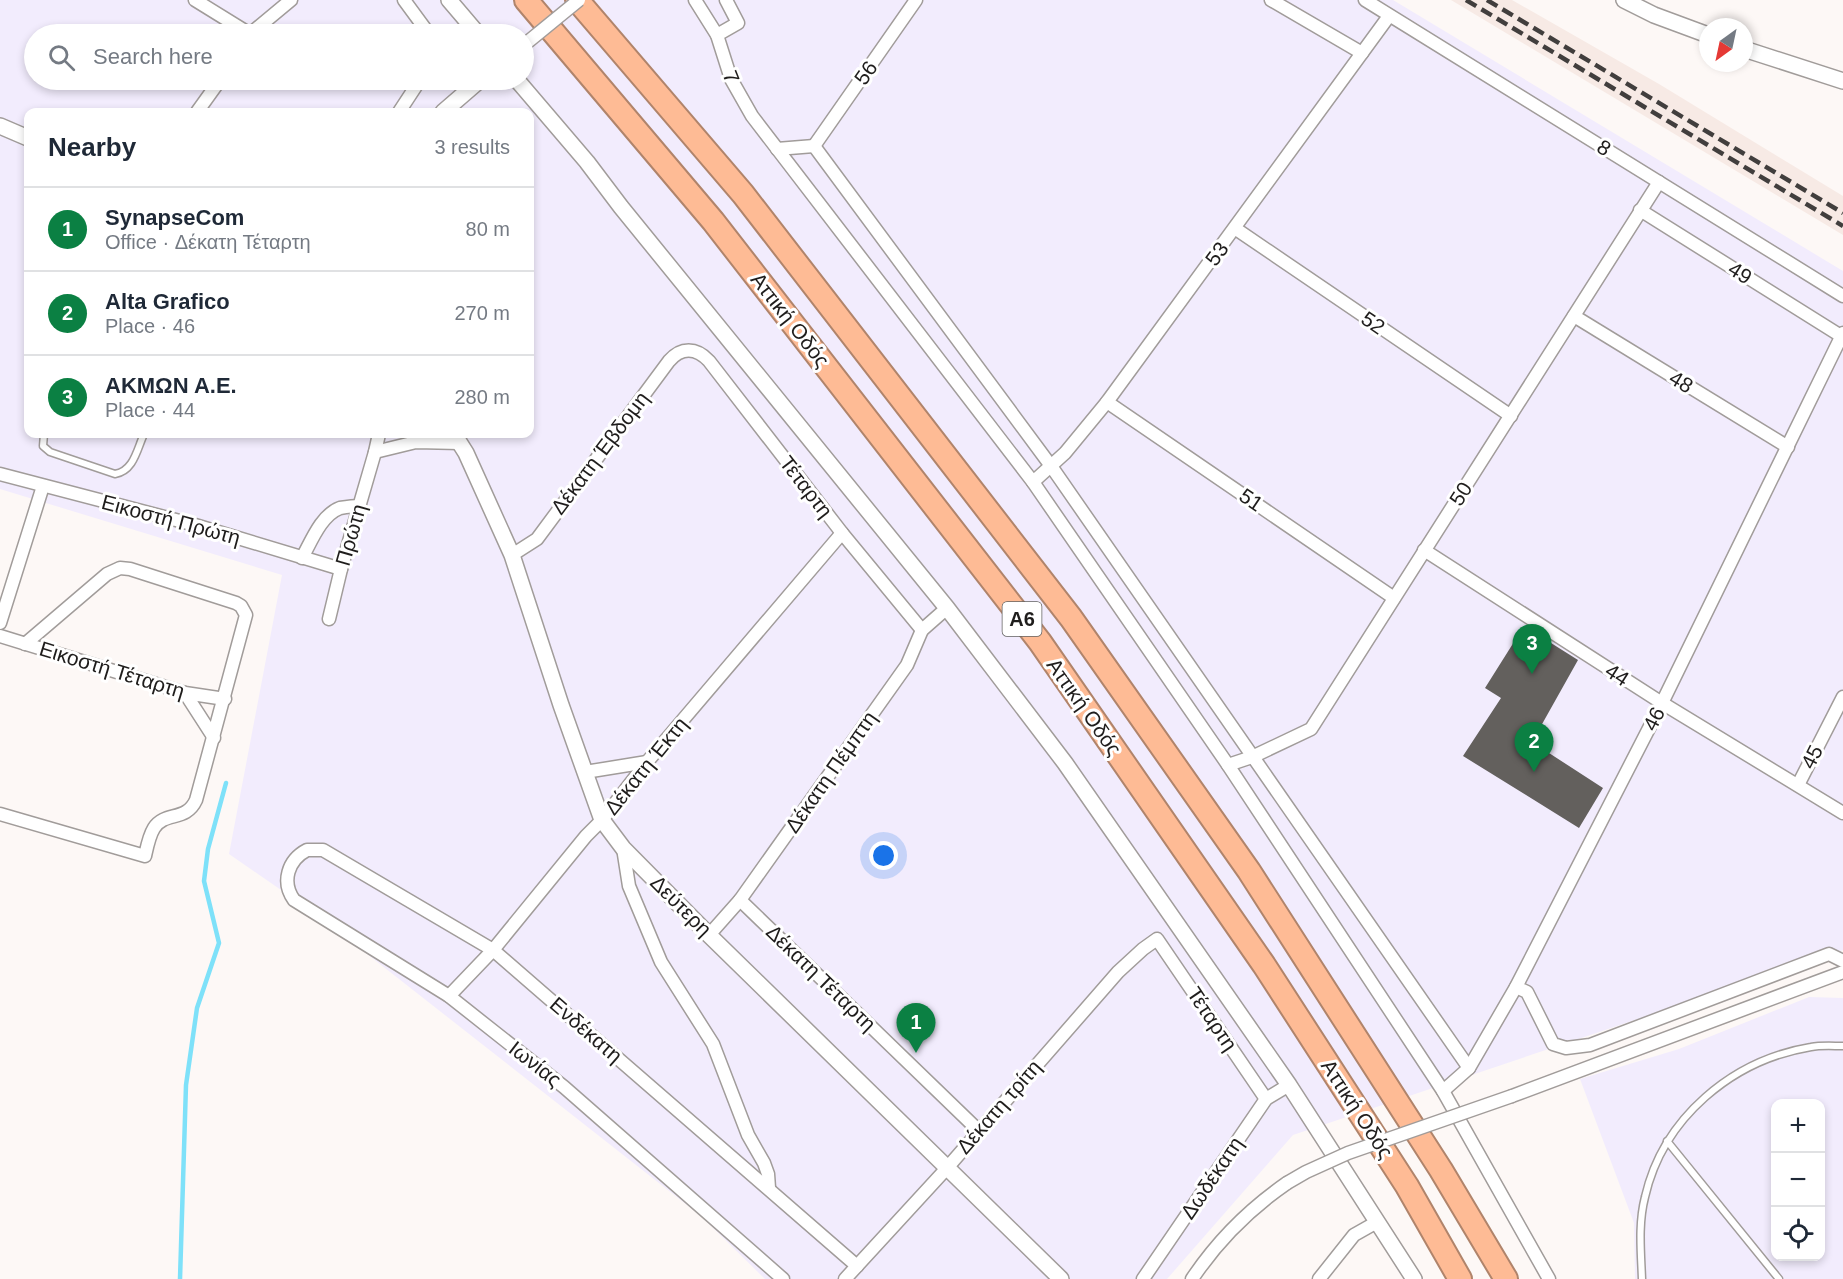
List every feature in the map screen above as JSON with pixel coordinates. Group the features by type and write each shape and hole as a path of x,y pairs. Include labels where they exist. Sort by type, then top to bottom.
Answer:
{"highway":[{"name":"Αττική Οδός","path":"526,0 713,221 1040,642 1264,965 1407,1186 1460,1279"},
{"name":"Αττική Οδός","path":"578,0 742,194 1071,618 1249,871 1441,1170 1506,1279"}],"street":[{"path":"195,0 234,24"},
{"path":"262,24 291,0"},
{"path":"404,0 422,24"},
{"path":"449,0 469,24"},
{"path":"534,37 578,0"},
{"name":"7","path":"695,0 717,35 731,79 741,99 1033,482 1228,765 1443,1091 1549,1279"},
{"path":"717,35 738,23 726,0"},
{"name":"56","path":"814,146 916,0"},
{"path":"1271,0 1362,53"},
{"name":"8","path":"1365,0 1843,296"},
{"path":"1624,0 1654,15 1699,32"},
{"name":"53","path":"1033,482 1065,453 1107,402 1236,229 1389,16"},
{"path":"1753,52 1843,81"},
{"path":"200,108 213,90"},
{"path":"402,108 413,90"},
{"path":"448,108 468,90"},
{"path":"526,90 587,162 621,207 947,608 1065,763 1289,1085 1414,1279"},
{"path":"0,126 24,136"},
{"path":"777,149 814,146 1051,466 1468,1068"},
{"name":"50","path":"1228,765 1252,757 1311,729 1659,182"},
{"name":"49","path":"1640,210 1842,334"},
{"name":"52","path":"1236,229 1511,416"},
{"name":"48","path":"1574,316 1788,447"},
{"name":"46","path":"1443,1091 1468,1068 1516,987 1662,703 1842,334"},
{"name":"Τέταρτη","path":"687,350 694,350 709,361 842,533 922,630"},
{"name":"Δέκατη Έβδομη","path":"512,555 537,539 669,361 675,355 687,350"},
{"name":"51","path":"1107,402 1394,598"},
{"name":"Πρώτη","path":"329,619 378,438"},
{"path":"375,452 416,442 457,438"},
{"name":"Δεύτερη","path":"457,438 512,555 602,820 623,848 1061,1279"},
{"name":"Εικοστή Πρώτη","path":"0,474 195,525 341,569"},
{"path":"0,623 43,486"},
{"path":"302,558 323,521 341,508 360,506"},
{"name":"Δέκατη Έκτη","path":"449,996 493,950 586,836 602,820 647,762 842,533"},
{"name":"44","path":"1424,550 1662,703 1843,813"},
{"path":"0,814 145,856 154,828 160,822 188,813 193,807 225,699 245,621 244,610 236,603 130,569 120,568 107,574 25,644"},
{"name":"Δέκατη Πέμπτη","path":"710,935 740,900 907,665 922,630 947,608"},
{"name":"Εικοστή Τέταρτη","path":"0,636 185,693 225,699"},
{"path":"185,693 214,738"},
{"name":"45","path":"1798,785 1843,697"},
{"path":"585,772 647,762"},
{"path":"623,848 629,886 661,962 713,1044 748,1135 768,1173 769,1188"},
{"name":"Ενδέκατη","path":"291,866 300,853 307,850 323,850 493,950 857,1266"},
{"name":"Ιωνίας","path":"291,866 287,880 294,900 449,996 564,1087 783,1279"},
{"name":"Δέκατη Τέταρτη","path":"740,900 979,1131"},
{"name":"Τέταρτη","path":"1157,939 1266,1099"},
{"name":"Δέκατη τρίτη","path":"844,1279 947,1168 1118,972 1157,939"},
{"path":"1516,987 1527,992 1553,1044 1566,1048 1590,1045 1828,954 1843,961"},
{"path":"1192,1279 1236,1223 1266,1198 1306,1172 1348,1153 1512,1096 1843,972"},
{"name":"Δωδέκατη","path":"1143,1279 1266,1099 1289,1085"},
{"path":"1319,1279 1354,1235 1377,1222"}],"lane":[{"path":"44,438 43,446 50,452 115,474 123,473 130,467 142,438"},
{"path":"1642,1279 1641,1224 1645,1197 1654,1169 1667,1141 1682,1119 1722,1083 1754,1065 1812,1047 1843,1046"},
{"path":"1667,1141 1779,1279"}],"shaded area":[{"path":"0,0 1393,0 1843,271 1843,950 1293,1135 1167,1279 765,1279 701,1216 320,917 229,854 282,575 0,489"},
{"path":"1451,0 1512,0 1659,84 1843,196 1843,235"},
{"path":"1809,997 1843,998 1843,1279 1635,1279 1634,1223 1580,1079 1679,1049"}],"building":[{"path":"1524,626 1578,660 1532,742 1603,788 1579,828 1463,756 1501,698 1485,688"}],"waterway":[{"path":"180,1279 186,1085 197,1008 219,943 204,881 208,849 226,783"}],"railway":[{"path":"1466,0 1843,226"},
{"path":"1487,0 1843,213"}],"place":[{"name":"ΑΚΜΩΝ Α.Ε.","path":"1532,674"},
{"name":"Alta Grafico","path":"1534,772"},
{"name":"SynapseCom","path":"916,1053"}]}
